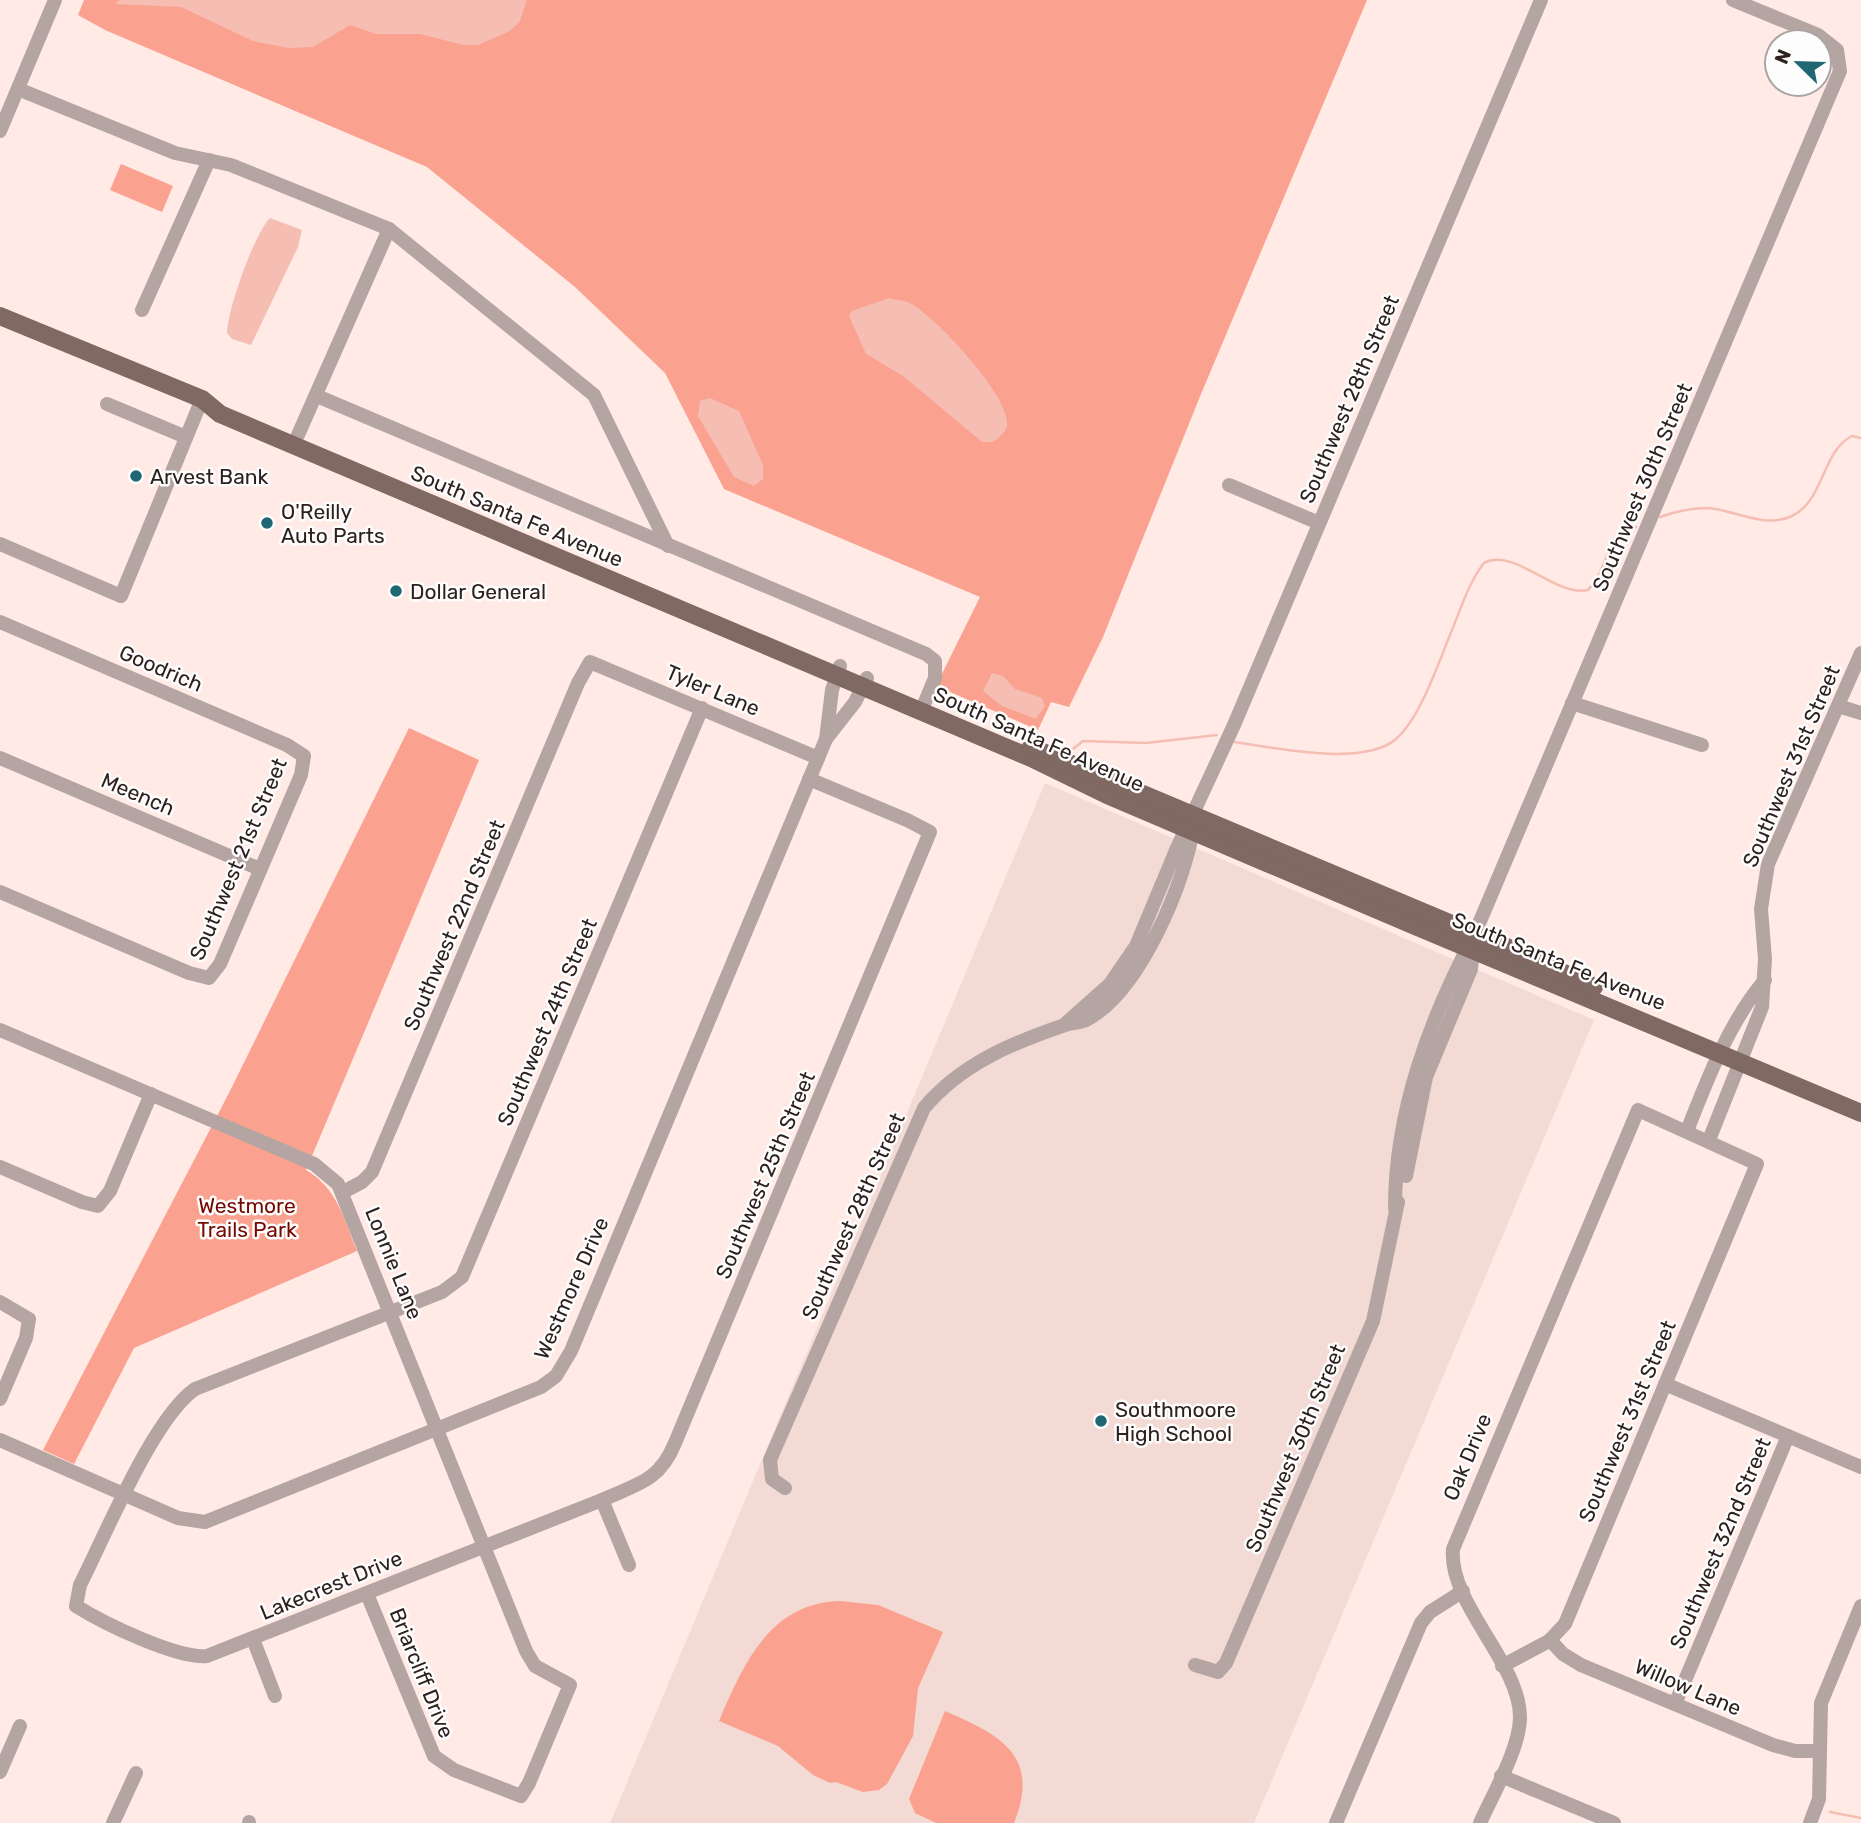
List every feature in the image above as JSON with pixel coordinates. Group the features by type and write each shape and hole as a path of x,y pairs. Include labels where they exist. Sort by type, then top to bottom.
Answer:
{"main road":[{"name":"South Santa Fe Avenue","path":"0,316 202,399 220,414 839,671"},
{"name":"South Santa Fe Avenue","path":"202,399 215,400 298,435 1472,944 1733,1052 1861,1101"},
{"name":"South Santa Fe Avenue","path":"864,682 925,702 1192,824"},
{"name":"South Santa Fe Avenue","path":"1733,1052 1861,1113"}],"street":[{"path":"0,131 55,0"},
{"name":"Southwest 28th Street","path":"785,1488 772,1479 770,1460 924,1108 964,1069 1064,1025 1102,992 1129,959 1192,824 1541,0"},
{"name":"Southwest 30th Street","path":"1195,1665 1213,1673 1218,1672 1226,1663 1373,1321 1395,1208 1395,1185 1413,1076 1472,944 1836,82 1839,56 1833,45 1818,35 1733,0"},
{"path":"18,89 175,153 232,165 389,229 594,395 668,546"},
{"path":"142,310 209,160"},
{"path":"298,435 389,229"},
{"path":"317,396 926,654 935,661 936,669 925,702"},
{"path":"0,544 121,596 202,399"},
{"path":"107,404 186,437"},
{"path":"1229,485 1319,523"},
{"name":"Goodrich","path":"0,622 287,745 304,756"},
{"name":"Southwest 31st Street","path":"1687,1131 1762,1007 1765,980 1762,909 1768,864 1861,653"},
{"name":"Tyler Lane","path":"590,662 818,758"},
{"name":"Southwest 22nd Street","path":"343,1192 362,1182 372,1172 578,683 590,662"},
{"name":"Westmore Drive","path":"0,1440 127,1493 178,1518 205,1522 541,1387 562,1367 826,739 839,671"},
{"name":"Westmore Drive","path":"826,739 855,702 864,682"},
{"path":"1572,703 1702,745"},
{"path":"1838,705 1861,713"},
{"name":"Southwest 24th Street","path":"76,1606 80,1585 166,1418 178,1402 195,1389 453,1286 467,1268 702,708"},
{"name":"Southwest 21st Street","path":"0,892 188,973 209,978 220,964 301,775 304,756"},
{"name":"Meench","path":"0,758 260,869"},
{"name":"Southwest 25th Street","path":"602,1500 653,1477 670,1456 929,832 908,820 809,779"},
{"name":"Lonnie Lane","path":"0,1030 314,1164 331,1176 343,1192 530,1660 542,1671 570,1685 530,1783 521,1796"},
{"name":"Southwest 31st Street","path":"1502,1667 1550,1640 1568,1617 1757,1164 1709,1140 1733,1052"},
{"path":"0,1167 82,1202 98,1206 110,1191 152,1094"},
{"name":"Oak Drive","path":"1480,1823 1517,1735 1520,1717 1515,1695 1463,1591 1452,1558 1456,1537 1638,1110 1687,1131"},
{"path":"1687,1131 1709,1140"},
{"path":"0,1303 29,1319 26,1338 0,1399"},
{"path":"1665,1384 1861,1467"},
{"name":"Southwest 32nd Street","path":"1675,1704 1788,1436"},
{"path":"602,1500 629,1565"},
{"name":"Lakecrest Drive","path":"76,1606 93,1617 186,1656 207,1656 602,1500"},
{"path":"1336,1823 1421,1623 1430,1612 1463,1591"},
{"name":"Briarcliff Drive","path":"367,1594 434,1756 454,1770 521,1796"},
{"path":"1810,1823 1819,1799 1819,1751 1824,1692 1861,1606"},
{"path":"253,1639 275,1696"},
{"name":"Willow Lane","path":"1550,1640 1563,1654 1581,1665 1773,1745 1794,1751 1819,1751"},
{"path":"0,1772 20,1726"},
{"path":"113,1823 136,1773"},
{"path":"1500,1776 1614,1823"}],"shaded area":[{"path":"120,0 527,0 520,21 510,31 478,45 463,45 420,34 376,34 350,25 313,47 288,48 253,41 181,7 115,4"},
{"path":"270,218 302,230 298,247 251,345 232,339 227,333 228,322 249,256"},
{"path":"889,298 908,302 922,311 953,340 985,378 1005,413 1007,426 1003,434 993,442 982,442 903,376 866,354 849,316 852,311"},
{"path":"710,398 739,411 763,465 763,479 754,486 734,477 698,416 700,401"},
{"path":"992,673 1003,676 1015,689 1042,698 1045,706 1036,719 1002,706 983,691"},
{"name":"Southmoore High School","path":"1045,783 1594,1020 1254,1823 610,1823"}],"green space":[{"path":"84,0 1367,0 1201,394 1103,637 1069,707 1051,702 1038,730 936,686 980,597 724,489 665,373 575,287 427,167 105,30 78,15"},
{"path":"121,164 173,186 162,212 110,190"},
{"name":"Westmore Trails Park","path":"409,728 479,760 306,1170 317,1177 332,1195 357,1251 134,1348 74,1464 43,1450 229,1093"},
{"path":"840,1601 878,1605 943,1632 918,1688 913,1736 887,1784 879,1790 863,1792 836,1782 830,1783 813,1775 778,1746 719,1721 749,1659 777,1625 815,1604"},
{"path":"945,1711 998,1739 1010,1750 1019,1764 1022,1780 1021,1800 1014,1823 936,1823 915,1813 909,1799"}],"waterway":[{"path":"1660,517 1708,508 1771,521 1792,516 1803,509 1811,499 1834,453 1842,443 1852,436 1861,438"},
{"path":"1235,742 1295,751 1342,754 1382,747 1396,739 1405,729 1421,703 1466,595 1484,563 1509,561 1562,586 1588,590 1618,538 1636,527"},
{"path":"1073,749 1083,741 1146,743 1217,735"},
{"path":"1830,1812 1861,1818"}],"place":[{"name":"Arvest Bank","path":"136,476"},
{"name":"O'Reilly Auto Parts","path":"267,523"},
{"name":"Dollar General","path":"396,591"},
{"name":"Southmoore High School","path":"1101,1421"}]}
